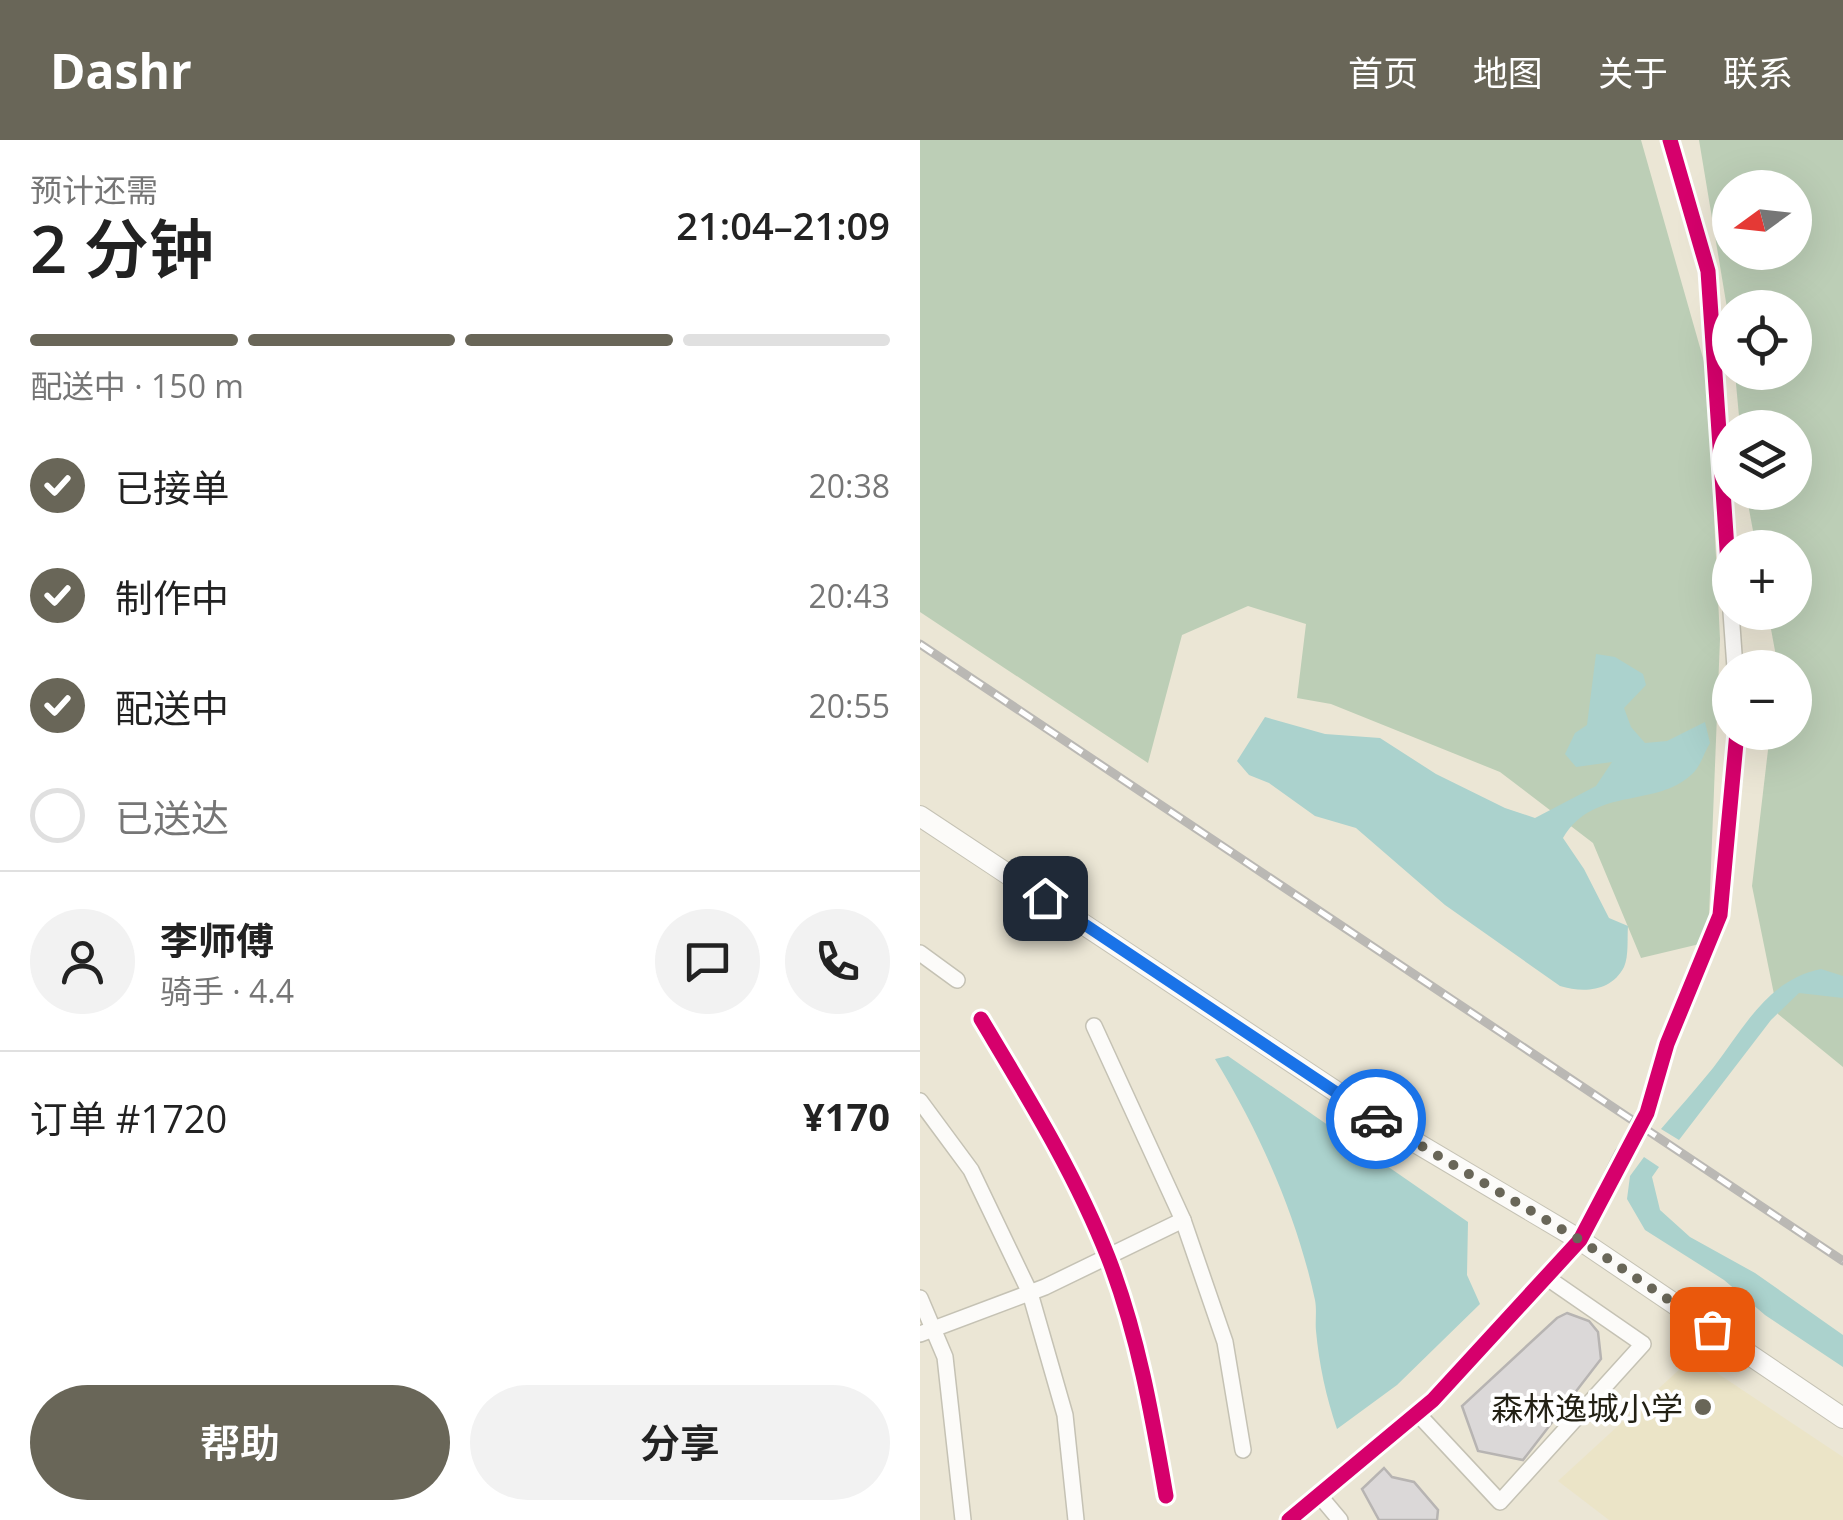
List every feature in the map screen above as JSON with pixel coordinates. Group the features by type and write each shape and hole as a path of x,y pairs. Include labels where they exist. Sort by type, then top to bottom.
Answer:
{"main road":[{"path":"920,816 1388,1126 1580,1240 1843,1418"}],"street":[{"path":"1670,140 1708,272 1726,530"},
{"path":"1647,1112 1667,1044 1720,915 1735,750"},
{"path":"920,953 957,980"},
{"path":"980,1019 1048,1132 1108,1256 1146,1376 1166,1496"},
{"path":"1094,1026 1183,1220 1224,1342 1243,1450"},
{"path":"920,1101 971,1170 1030,1293 1066,1416 1076,1520"},
{"path":"1289,1520 1417,1414 1580,1240 1624,1154"},
{"path":"927,1332 1030,1293 1183,1220"},
{"path":"1417,1414 1500,1502 1643,1344 1546,1276"},
{"path":"920,1298 927,1332 944,1357 963,1520"},
{"path":"1319,1495 1340,1520"}],"shaded area":[{"name":"森林逸城小学","path":"1693,1357 1843,1457 1843,1520 1609,1520 1558,1481"}],"green space":[{"path":"920,140 1641,140 1707,372 1715,530 1712,630 1720,630 1720,639 1720,650 1712,650 1712,750 1716,750 1708,942 1641,958 1593,843 1500,772 1331,704 1297,698 1306,624 1248,606 1182,635 1148,763 920,612"},
{"path":"1699,140 1843,140 1843,1067 1778,1014 1752,886 1768,750 1812,750 1812,650 1775,650 1771,630 1812,630 1812,530 1753,530 1749,510 1812,510 1812,410 1738,410 1737,390 1812,390 1812,290 1724,290 1721,270 1812,270 1812,170 1712,170 1712,218"}],"water":[{"path":"1596,654 1615,657 1643,674 1646,685 1624,708 1631,727 1645,743 1667,741 1705,722 1710,743 1697,768 1681,783 1592,810 1576,821 1563,838 1609,918 1628,926 1624,967 1612,982 1596,989 1560,986 1445,905 1356,828 1315,816 1269,783 1249,775 1237,761 1265,717 1325,734 1380,738 1436,774 1505,808 1535,818 1596,786 1612,762 1576,767 1565,754 1575,733 1587,725"},
{"path":"1821,969 1843,976 1843,998 1799,993 1771,1020 1679,1140 1661,1129 1771,995 1786,983"},
{"path":"1228,1056 1468,1222 1467,1275 1480,1304 1397,1385 1337,1429 1321,1368 1316,1304 1298,1237 1275,1176 1215,1059"},
{"path":"1644,1157 1659,1167 1652,1177 1660,1210 1690,1237 1755,1273 1843,1335 1843,1367 1765,1315 1724,1280 1645,1230 1627,1199 1630,1176"}],"building":[{"path":"1567,1313 1589,1321 1598,1332 1601,1359 1523,1460 1478,1451 1462,1406"},
{"path":"1384,1468 1392,1477 1414,1482 1438,1510 1437,1520 1379,1520 1362,1489"}],"tunnel":[{"path":"1623,1154 1647,1113"}],"railway":[{"path":"920,644 1843,1261"}],"cycle path":[{"path":"1670,140 1708,271 1726,530"},
{"path":"1289,1520 1433,1400 1580,1240 1647,1113 1667,1044 1720,915 1735,750"},
{"path":"981,1019 1065,1165 1108,1257 1136,1345 1166,1496"}],"way so far":[{"path":"1376,1119 1580,1240 1712,1329"}],"place":[{"name":"森林逸城小学","path":"1703,1407"}],"route":[{"path":"1045,898 1376,1119"}]}
